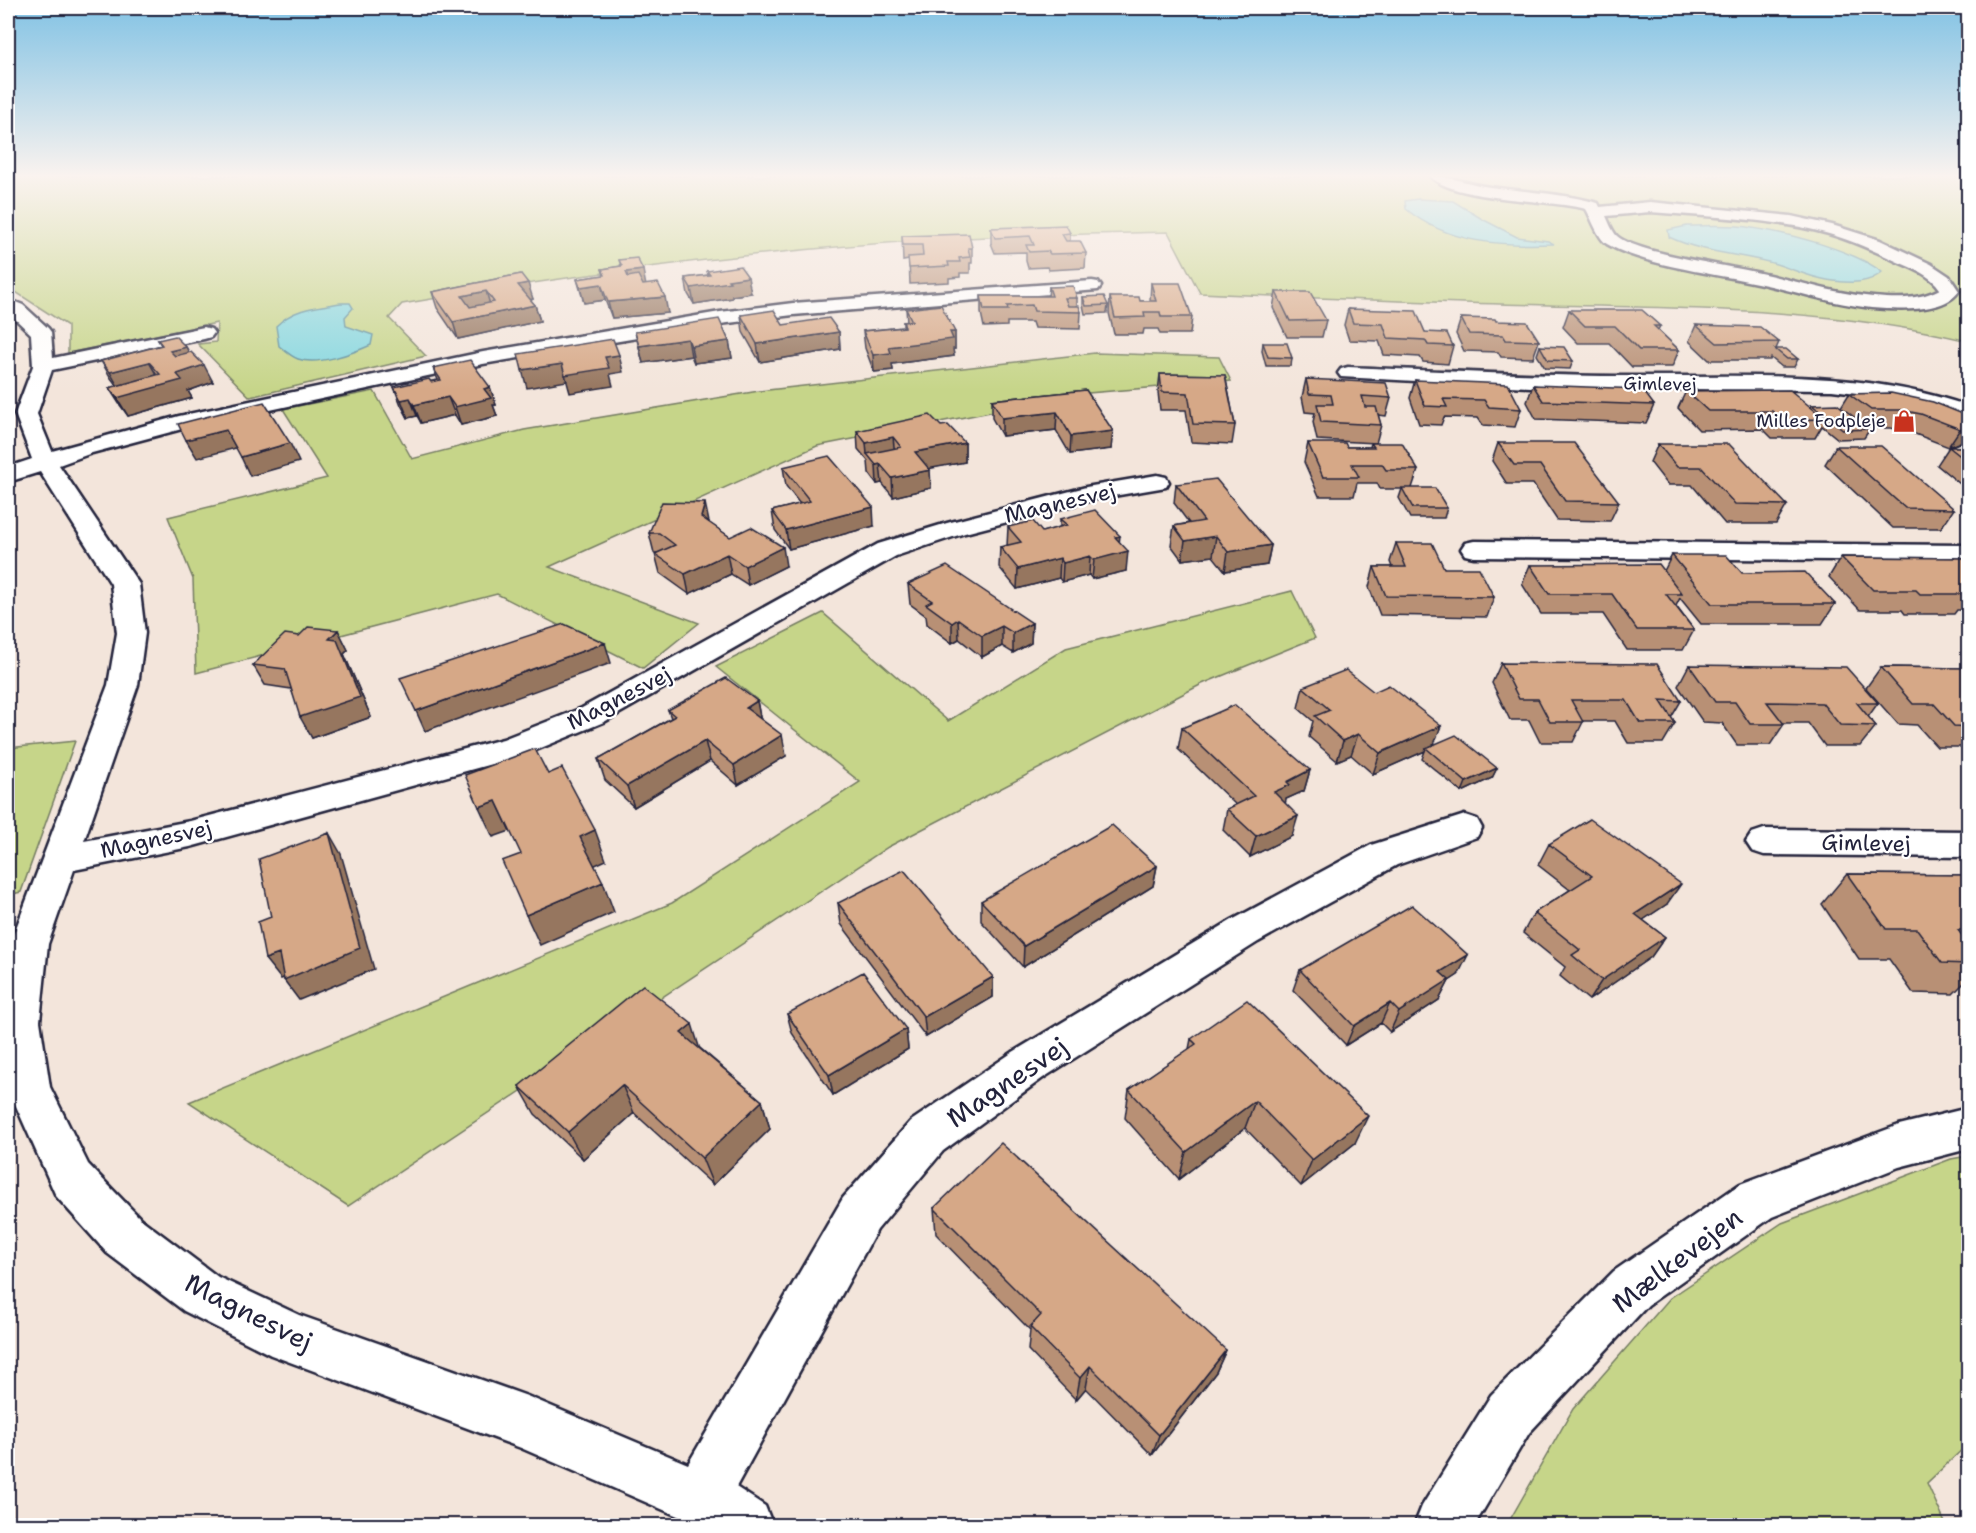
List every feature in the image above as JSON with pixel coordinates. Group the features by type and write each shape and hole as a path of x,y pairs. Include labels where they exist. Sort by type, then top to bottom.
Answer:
{"street":[{"path":"1629,248 1864,302 1901,304 1939,299 1950,291 1943,280 1925,268 1882,248"},
{"path":"8,475 84,448 179,423 507,354 720,318 793,309 1092,286"},
{"name":"Magnesvej","path":"8,304 41,332 43,366 26,414 45,462 125,584 131,633 123,685 29,944 20,1021 29,1088 72,1180 124,1236 201,1294 289,1337 527,1423 700,1497 745,1526"},
{"path":"43,366 204,333"},
{"name":"Gimlevej","path":"1348,373 1548,382 1832,384 1882,390 1937,402 1968,413"},
{"name":"Magnesvej","path":"59,860 190,834 513,747 593,715 887,550 956,528 1095,492 1157,482"},
{"path":"1474,549 1968,553"},
{"name":"Magnesvej","path":"700,1497 860,1214 927,1136 1028,1065 1245,931 1384,855 1465,828"},
{"name":"Gimlevej","path":"1764,842 1968,844"},
{"name":"Mælkevejen","path":"1442,1526 1510,1414 1630,1288 1756,1200 1899,1146 1968,1129"}],"green space":[{"path":"8,248 828,248 612,272 402,304 389,318 426,356 250,397 198,344 216,342 217,323 68,353 68,326 8,287"},
{"path":"1176,248 1968,248 1968,341 1865,322 1760,312 1200,293"},
{"path":"1095,353 1219,357 1231,381 1088,393 817,446 549,567 699,623 643,668 497,594 196,673 193,579 168,517 327,478 283,409 374,391 412,459 524,430 759,391"},
{"path":"1292,591 1315,638 1202,684 888,847 348,1206 189,1102 672,903 860,782 716,667 823,613 948,721 1066,648"},
{"path":"75,741 21,892 8,895 8,748"},
{"path":"1968,1156 1968,1444 1927,1483 1946,1525 1507,1525 1573,1409 1670,1298 1782,1223 1951,1159"}],"water":[{"path":"1697,248 1831,248 1870,264 1882,272 1871,279 1860,282 1827,280 1776,264"},
{"path":"350,303 353,308 345,317 346,326 373,335 371,345 345,355 315,361 298,359 279,346 276,326 290,315 306,309"}],"building":[{"path":"922,248 972,248 968,248 970,257 959,258 960,262 948,262 949,266 909,268 908,257 923,256"},
{"path":"1027,248 1083,248 1086,253 1050,254 1048,251 1029,252"},
{"path":"637,258 643,270 626,272 628,277 638,275 643,285 658,283 665,297 608,302 601,284 580,287 577,279 605,275 602,269 622,266 619,260"},
{"path":"740,266 748,277 691,288 685,278 710,275 707,271"},
{"path":"521,274 528,283 518,285 535,305 453,322 432,292","holes":["486,291 494,302 470,307 462,296"]},
{"path":"1151,283 1180,283 1192,317 1161,317 1160,312 1144,312 1145,317 1115,318 1110,297 1139,297 1140,301 1156,301"},
{"path":"1073,286 1077,298 1065,298 1068,306 1079,306 1081,312 1034,311 1032,305 1007,306 1008,310 984,310 981,296 1052,296 1049,287"},
{"path":"1276,292 1310,292 1326,320 1290,321"},
{"path":"1104,296 1108,305 1086,306 1083,297"},
{"path":"941,305 955,332 950,332 953,339 889,347 891,353 873,355 863,331 905,327 903,322 912,321 906,309"},
{"path":"1348,309 1416,311 1425,332 1447,333 1453,346 1428,345 1425,340 1388,338 1383,324 1353,323"},
{"path":"774,310 783,325 829,318 839,332 757,344 741,315"},
{"path":"1569,310 1642,310 1660,326 1654,326 1679,350 1639,350 1615,326 1585,326"},
{"path":"1461,318 1527,322 1539,341 1506,340 1503,335 1469,334"},
{"path":"719,319 729,341 691,346 688,339 639,346 635,332"},
{"path":"1696,325 1760,327 1779,342 1717,343"},
{"path":"175,336 186,347 170,351 175,356 191,352 204,365 177,374 182,380 117,398 109,388 160,374 149,362 110,372 101,361 162,345 158,340"},
{"path":"613,339 619,355 605,357 609,368 565,375 562,364 522,370 518,354"},
{"path":"1263,343 1287,343 1292,358 1268,357"},
{"path":"1540,346 1564,347 1573,361 1548,360"},
{"path":"1775,349 1786,349 1798,359 1787,359"},
{"path":"470,360 490,387 484,389 491,398 455,407 448,397 414,405 410,398 401,400 394,387 429,379 431,382 441,380 433,368"},
{"path":"1160,374 1225,375 1235,425 1193,424 1188,393 1162,392"},
{"path":"1306,379 1386,383 1391,398 1362,396 1365,407 1376,407 1381,425 1321,422 1317,404 1333,404 1331,395 1309,394"},
{"path":"1415,380 1508,384 1521,409 1489,407 1484,400 1443,399 1447,407 1425,406"},
{"path":"1533,385 1642,389 1654,405 1543,401"},
{"path":"1086,390 1113,431 1071,436 1057,412 1002,418 992,400"},
{"path":"1790,390 1825,419 1782,420 1772,411 1708,411 1686,391"},
{"path":"1891,393 1933,402 1968,416 1968,426 1960,429 1921,414 1901,410 1871,410 1849,394"},
{"path":"264,402 290,443 241,457 226,430 186,440 178,424"},
{"path":"1837,404 1870,429 1844,430 1812,405"},
{"path":"930,415 941,426 948,425 965,443 915,452 930,470 892,478 867,454 901,447 893,437 866,443 857,431"},
{"path":"1308,443 1345,443 1347,447 1374,447 1371,443 1402,443 1418,470 1386,470 1382,464 1352,464 1359,477 1323,477"},
{"path":"1498,443 1574,443 1619,502 1565,501 1540,465 1514,465"},
{"path":"1658,444 1729,444 1787,505 1735,504 1701,467 1677,467"},
{"path":"1836,446 1881,446 1954,509 1905,508"},
{"path":"1949,447 1968,447 1968,462"},
{"path":"829,456 873,507 786,530 772,511 810,501 783,467"},
{"path":"1216,479 1271,545 1228,552 1216,536 1185,541 1174,526 1204,521 1176,484"},
{"path":"1402,488 1435,488 1447,508 1413,508"},
{"path":"662,502 705,503 701,517 730,537 751,527 783,547 745,566 727,554 685,574 655,554 675,545 659,533 649,533"},
{"path":"1095,510 1120,536 1115,537 1128,551 1094,560 1090,556 1063,563 1060,558 1018,569 1000,547 1021,542 1008,527 1033,521 1042,532 1067,525 1060,519"},
{"path":"1396,543 1432,543 1444,568 1479,568 1494,597 1386,596 1374,567 1406,567"},
{"path":"1672,555 1726,555 1742,573 1805,572 1835,604 1712,604"},
{"path":"1841,557 1968,558 1968,590 1964,590 1968,594 1920,594 1916,590 1873,590"},
{"path":"1659,564 1682,594 1666,594 1694,630 1637,630 1612,594 1549,594 1530,565"},
{"path":"947,566 1032,623 1013,633 1002,626 982,636 958,619 952,623 926,604 932,601 908,584"},
{"path":"564,624 605,643 416,711 400,678"},
{"path":"308,627 338,630 329,639 337,640 360,697 300,717 285,669 253,665 285,634 299,636"},
{"path":"1501,663 1657,664 1681,701 1660,700 1675,723 1640,723 1626,700 1571,700 1583,722 1550,722 1538,699 1519,699"},
{"path":"1689,665 1846,667 1878,703 1857,703 1876,726 1840,725 1822,703 1767,702 1784,724 1750,724 1735,702 1715,702"},
{"path":"1881,667 1968,668 1968,705 1966,705 1968,707 1968,727 1954,726 1934,704 1913,704"},
{"path":"1346,670 1374,692 1389,685 1441,726 1380,753 1358,734 1343,741 1315,716 1330,710 1303,687"},
{"path":"726,678 757,701 746,708 782,735 734,765 705,741 627,786 598,759 675,716 668,710"},
{"path":"1235,705 1310,770 1287,782 1290,785 1274,792 1298,816 1256,836 1227,809 1254,796 1182,728"},
{"path":"1456,735 1497,768 1466,782 1426,748"},
{"path":"535,749 548,774 562,768 595,830 580,837 603,882 526,915 502,861 521,854 496,801 479,807 465,775"},
{"path":"1590,819 1681,884 1635,914 1665,937 1602,980 1572,955 1580,950 1534,913 1592,876 1549,844"},
{"path":"1112,825 1157,866 1024,946 981,901"},
{"path":"329,833 360,948 284,980 279,954 265,959 258,922 271,917 259,859"},
{"path":"904,870 993,977 924,1017 838,903"},
{"path":"1847,874 1968,875 1968,930 1958,930 1968,944 1968,964 1942,963 1917,929 1886,929"},
{"path":"1412,905 1468,955 1440,972 1449,980 1399,1012 1390,1003 1354,1026 1300,970"},
{"path":"863,972 906,1029 829,1075 787,1014"},
{"path":"643,985 692,1024 681,1033 762,1101 702,1158 622,1085 568,1132 519,1086"},
{"path":"1247,1000 1368,1116 1312,1160 1255,1101 1186,1152 1129,1090 1196,1044 1191,1039"},
{"path":"1001,1143 1226,1350 1159,1435 1090,1366 1080,1378 1030,1327 1041,1315 934,1208"}],"place":[{"name":"Milles Fodpleje","path":"1904,421"}]}
